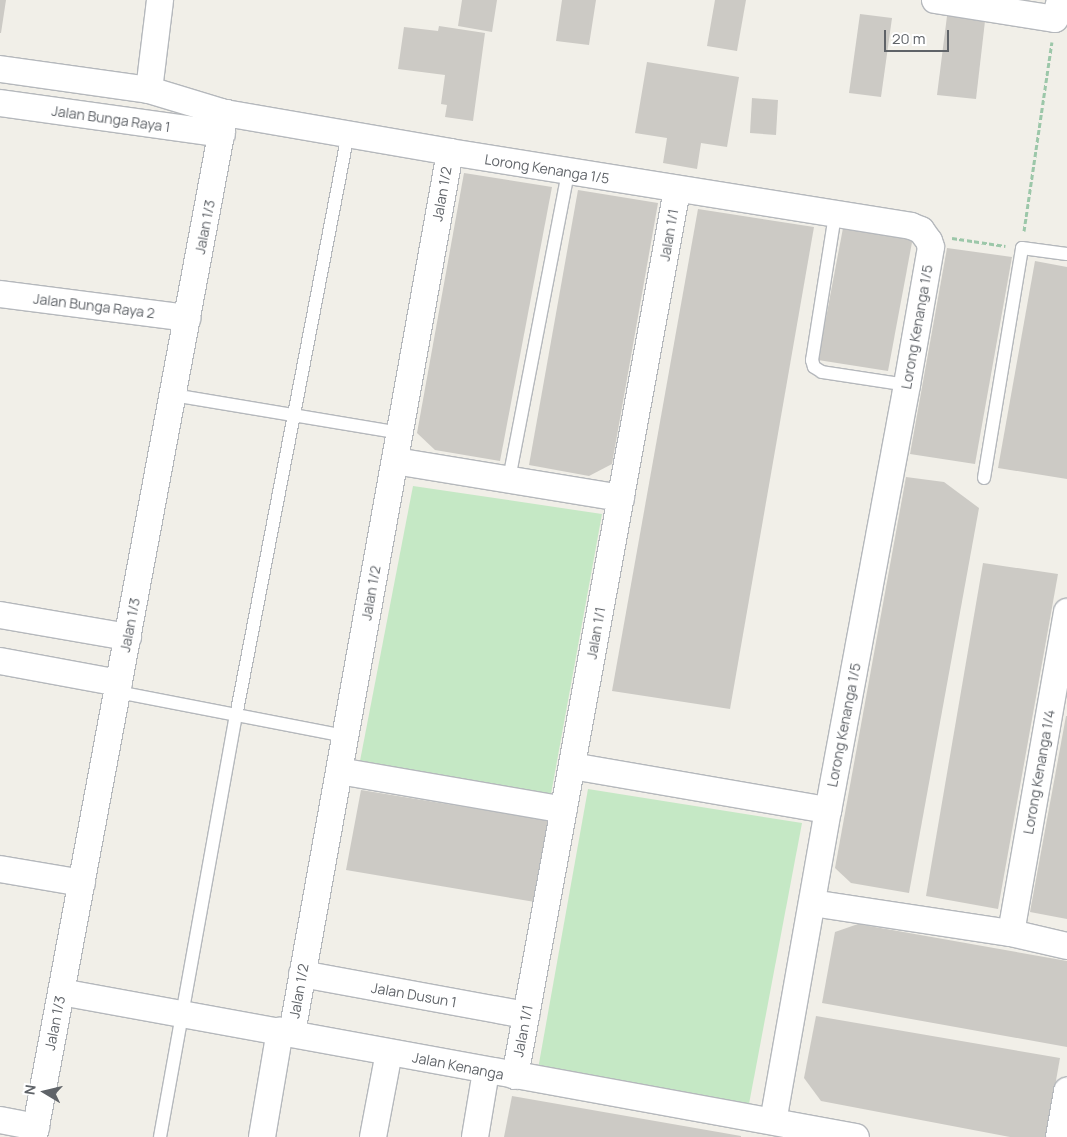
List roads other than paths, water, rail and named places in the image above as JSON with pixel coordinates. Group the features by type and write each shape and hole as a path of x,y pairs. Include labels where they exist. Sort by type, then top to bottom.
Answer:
{"street":[{"path":"149,90 160,0"},
{"path":"934,0 1057,9"},
{"path":"0,69 149,90 224,123"},
{"name":"Jalan Bunga Raya 1","path":"0,104 224,123"},
{"name":"Lorong Kenanga 1/5","path":"224,123 348,134 677,190 911,226 921,230 930,241 931,248 907,385 812,903 765,1126"},
{"name":"Jalan 1/3","path":"35,1132 224,123"},
{"name":"Jalan 1/2","path":"262,1137 286,1032 302,974 450,152"},
{"name":"Jalan 1/1","path":"515,1076 677,190"},
{"name":"Jalan Bunga Raya 2","path":"0,294 187,318"},
{"path":"395,461 621,498"},
{"name":"Lorong Kenanga 1/4","path":"1011,933 1067,612"},
{"path":"0,615 128,637"},
{"path":"0,661 118,687"},
{"path":"572,766 828,810"},
{"path":"339,772 564,810"},
{"path":"0,869 82,883"},
{"path":"812,903 1011,933 1067,946"},
{"name":"Jalan Dusun 1","path":"302,974 526,1015"},
{"name":"Jalan Kenanga","path":"61,992 181,1015 286,1032 765,1126 856,1137"},
{"path":"373,1137 389,1052"},
{"path":"475,1137 486,1071"},
{"path":"1058,1137 1067,1091"},
{"path":"0,1120 35,1132"}],"lane":[{"path":"160,1137 236,716 348,134"},
{"path":"509,479 568,172"},
{"path":"835,215 812,360 814,367 822,372 907,385"},
{"path":"984,478 1022,248 1067,254"},
{"path":"173,395 400,433"},
{"path":"118,687 236,716 345,736"}]}
